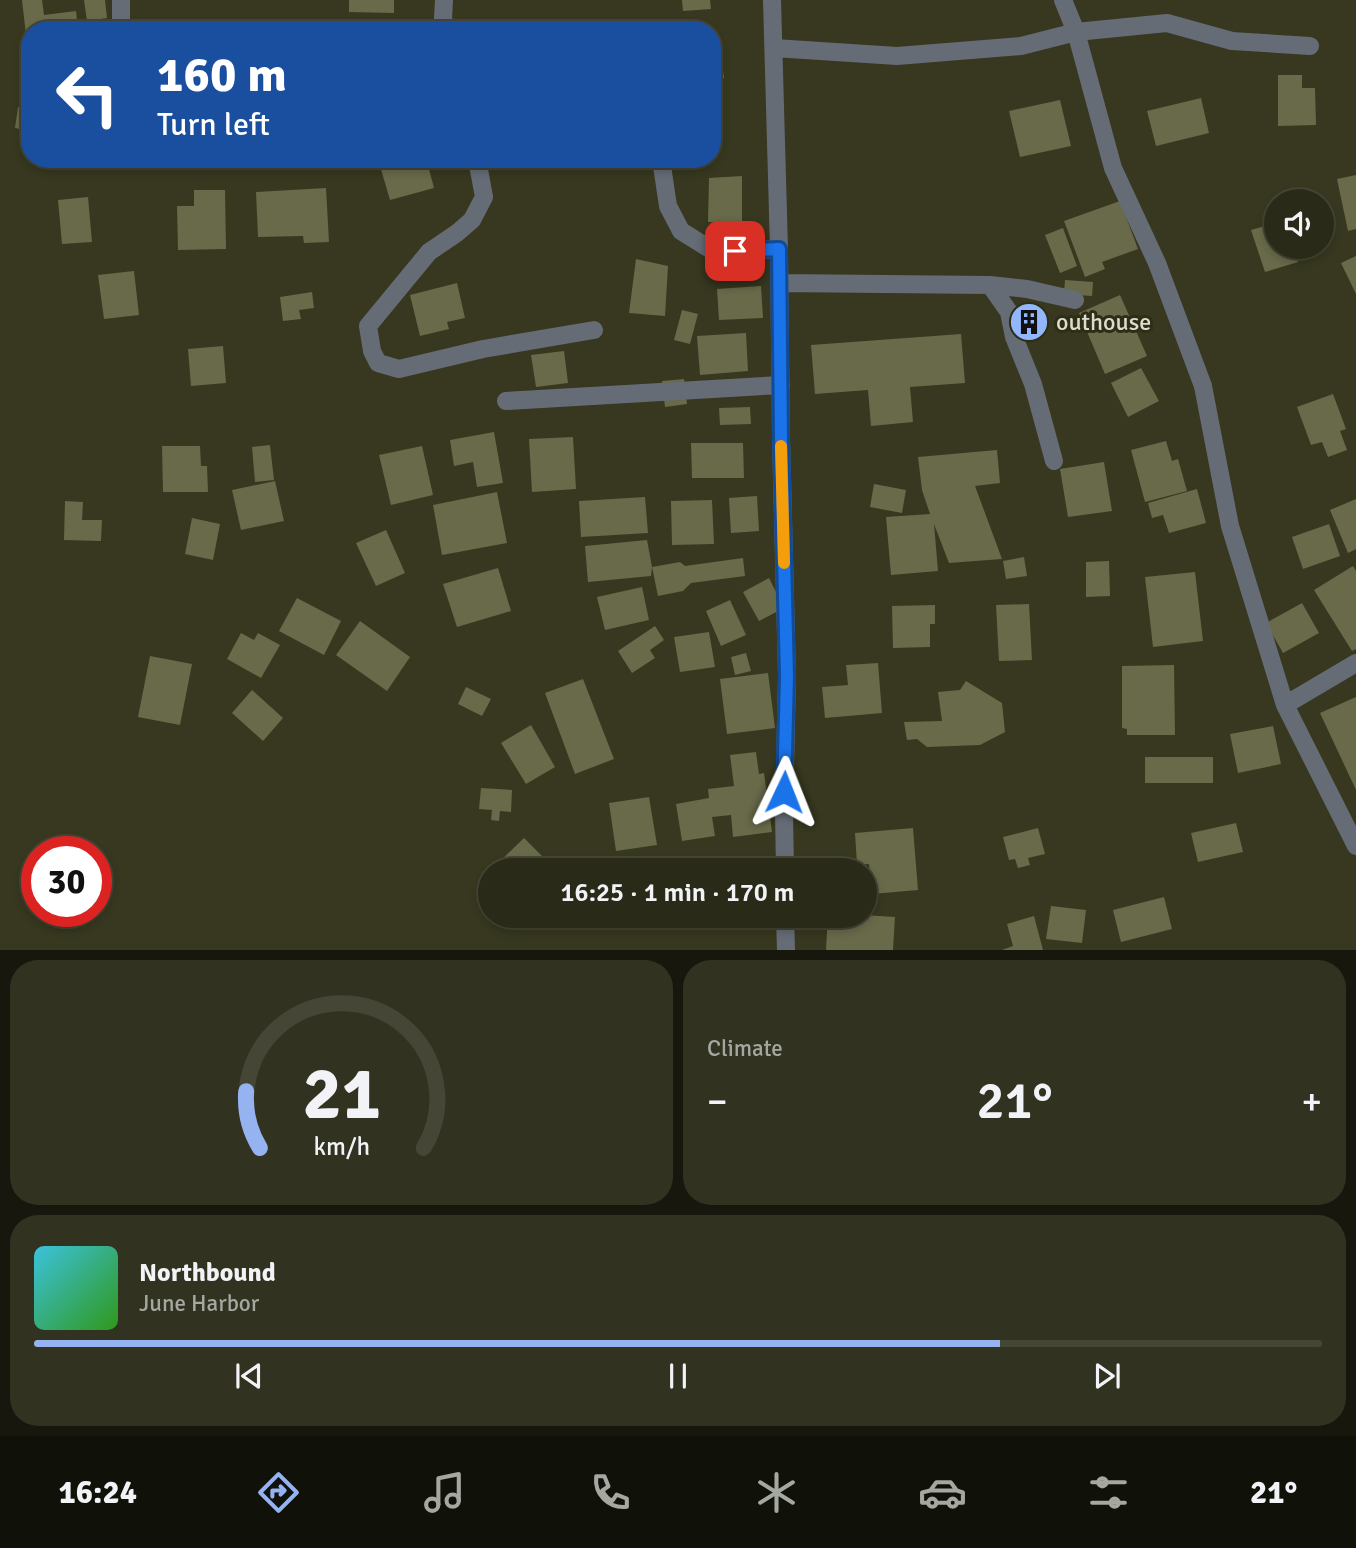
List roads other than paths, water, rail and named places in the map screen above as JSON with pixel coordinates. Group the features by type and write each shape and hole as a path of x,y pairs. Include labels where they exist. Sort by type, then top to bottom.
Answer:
{"street":[{"path":"121,0 121,21"},
{"path":"444,0 444,21"},
{"path":"772,0 787,676 785,858"},
{"path":"1063,0 1076,32 1113,168 1157,263 1203,386 1230,526 1285,705 1356,846"},
{"path":"774,48 897,56 1021,46 1076,32 1167,23 1232,41 1310,46"},
{"path":"479,168 484,197 472,220 429,252 368,326 372,351 378,363 398,369 483,349 594,330"},
{"path":"662,168 668,206 681,231 713,251 779,249"},
{"path":"780,283 990,285 1027,289 1075,300"},
{"path":"990,285 1009,312 1014,337 1033,384 1054,461"},
{"path":"506,401 781,385"},
{"path":"1285,705 1356,663"},
{"path":"785,928 786,950"}],"place":[{"name":"outhouse","path":"1029,322"}]}
